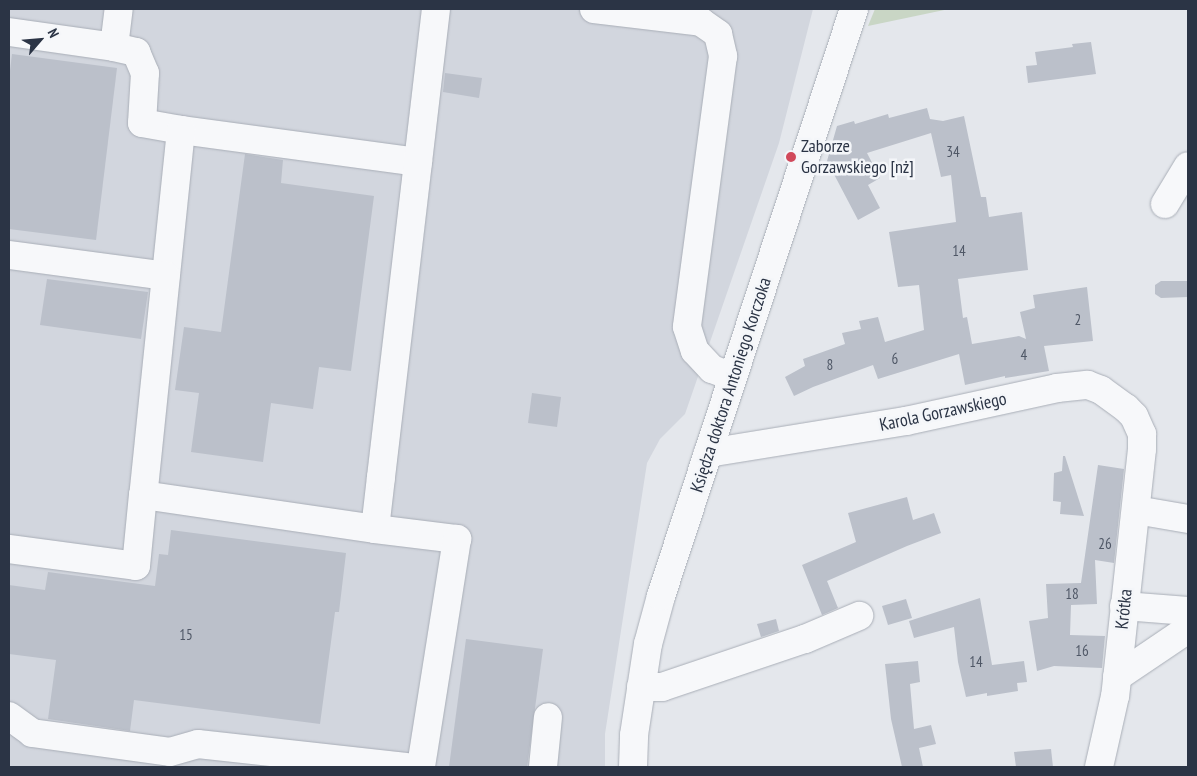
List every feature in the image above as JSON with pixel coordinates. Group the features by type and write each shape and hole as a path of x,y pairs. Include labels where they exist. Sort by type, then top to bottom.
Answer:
{"street":[{"path":"114,47 118,9"},
{"path":"375,529 436,9"},
{"path":"594,9 701,22 718,34 723,56 688,327 695,351 712,369 733,377"},
{"name":"Księdza doktora Antoniego Korczoka","path":"633,767 634,735 648,644 708,453 854,9"},
{"path":"9,32 114,47 136,52 145,73 142,123 418,162"},
{"path":"9,549 136,566 181,130"},
{"path":"1165,204 1188,166"},
{"path":"9,255 166,276"},
{"name":"Karola Gorzawskiego","path":"708,453 906,421 1057,388 1088,386 1101,390 1134,416 1142,434 1142,449"},
{"name":"Krótka","path":"1099,767 1117,677 1142,449"},
{"path":"143,495 457,539 421,767"},
{"path":"1136,510 1188,519"},
{"path":"1124,606 1188,611"},
{"path":"641,687 662,687 805,639 859,616"},
{"path":"1117,677 1188,629"},
{"path":"9,716 32,733 160,751 170,752 198,744 406,767"},
{"path":"542,767 548,717"}],"shaded area":[{"path":"9,9 813,9 779,143 685,414 660,439 647,463 605,734 605,767 9,767"}],"green space":[{"path":"875,9 949,9 868,26"}],"building":[{"path":"1091,42 1096,74 1028,83 1026,66 1037,65 1035,52 1073,47 1072,44"},
{"path":"12,54 117,68 96,240 9,229 9,79"},
{"path":"445,73 482,78 479,98 443,92"},
{"path":"927,108 930,119 943,121 964,116 981,197 986,197 989,217 1022,212 1028,270 958,279 963,318 967,317 972,344 1019,336 1026,339 1020,312 1035,308 1033,295 1087,287 1093,341 1044,346 1049,371 1005,378 1005,376 965,385 959,354 878,379 873,365 794,396 785,377 805,366 803,359 845,344 842,333 861,329 859,321 878,317 885,342 924,330 919,285 898,287 889,232 956,222 951,175 941,177 931,133 867,153 880,178 868,185 880,208 858,220 827,161 837,126 854,121 855,124 888,114 889,118"},
{"path":"245,154 283,160 281,183 374,196 351,371 319,367 313,409 271,403 263,462 191,452 199,393 175,390 184,327 221,332"},
{"path":"47,279 148,292 141,339 40,325"},
{"path":"1161,281 1188,281 1188,297 1161,298 1155,294 1155,285"},
{"path":"532,393 561,397 557,427 528,423"},
{"path":"1063,456 1065,456 1084,516 1060,514 1061,502 1053,501 1054,473 1062,471"},
{"path":"1098,465 1124,469 1114,563 1095,560 1097,604 1071,605 1070,635 1105,636 1102,668 1054,666 1037,671 1029,621 1048,618 1046,584 1081,583"},
{"path":"907,497 913,520 934,513 941,533 827,581 838,608 822,615 802,565 856,542 848,513"},
{"path":"171,530 346,553 339,612 335,612 320,724 134,700 130,731 48,719 56,660 9,654 9,585 45,590 48,572 155,586 159,554 168,555"},
{"path":"980,598 992,665 1024,661 1027,682 1017,683 1018,691 987,696 987,693 966,697 958,662 954,627 914,638 909,621"},
{"path":"906,599 912,618 888,625 882,606"},
{"path":"776,619 779,631 761,637 757,624"},
{"path":"466,639 543,649 527,767 449,767"},
{"path":"918,661 920,682 910,684 914,729 931,725 936,744 919,748 923,767 902,767 891,719 885,664"},
{"path":"1051,749 1053,767 1016,767 1014,752"}],"place":[{"name":"Zaborze Gorzawskiego [nż]","path":"791,157"}]}
